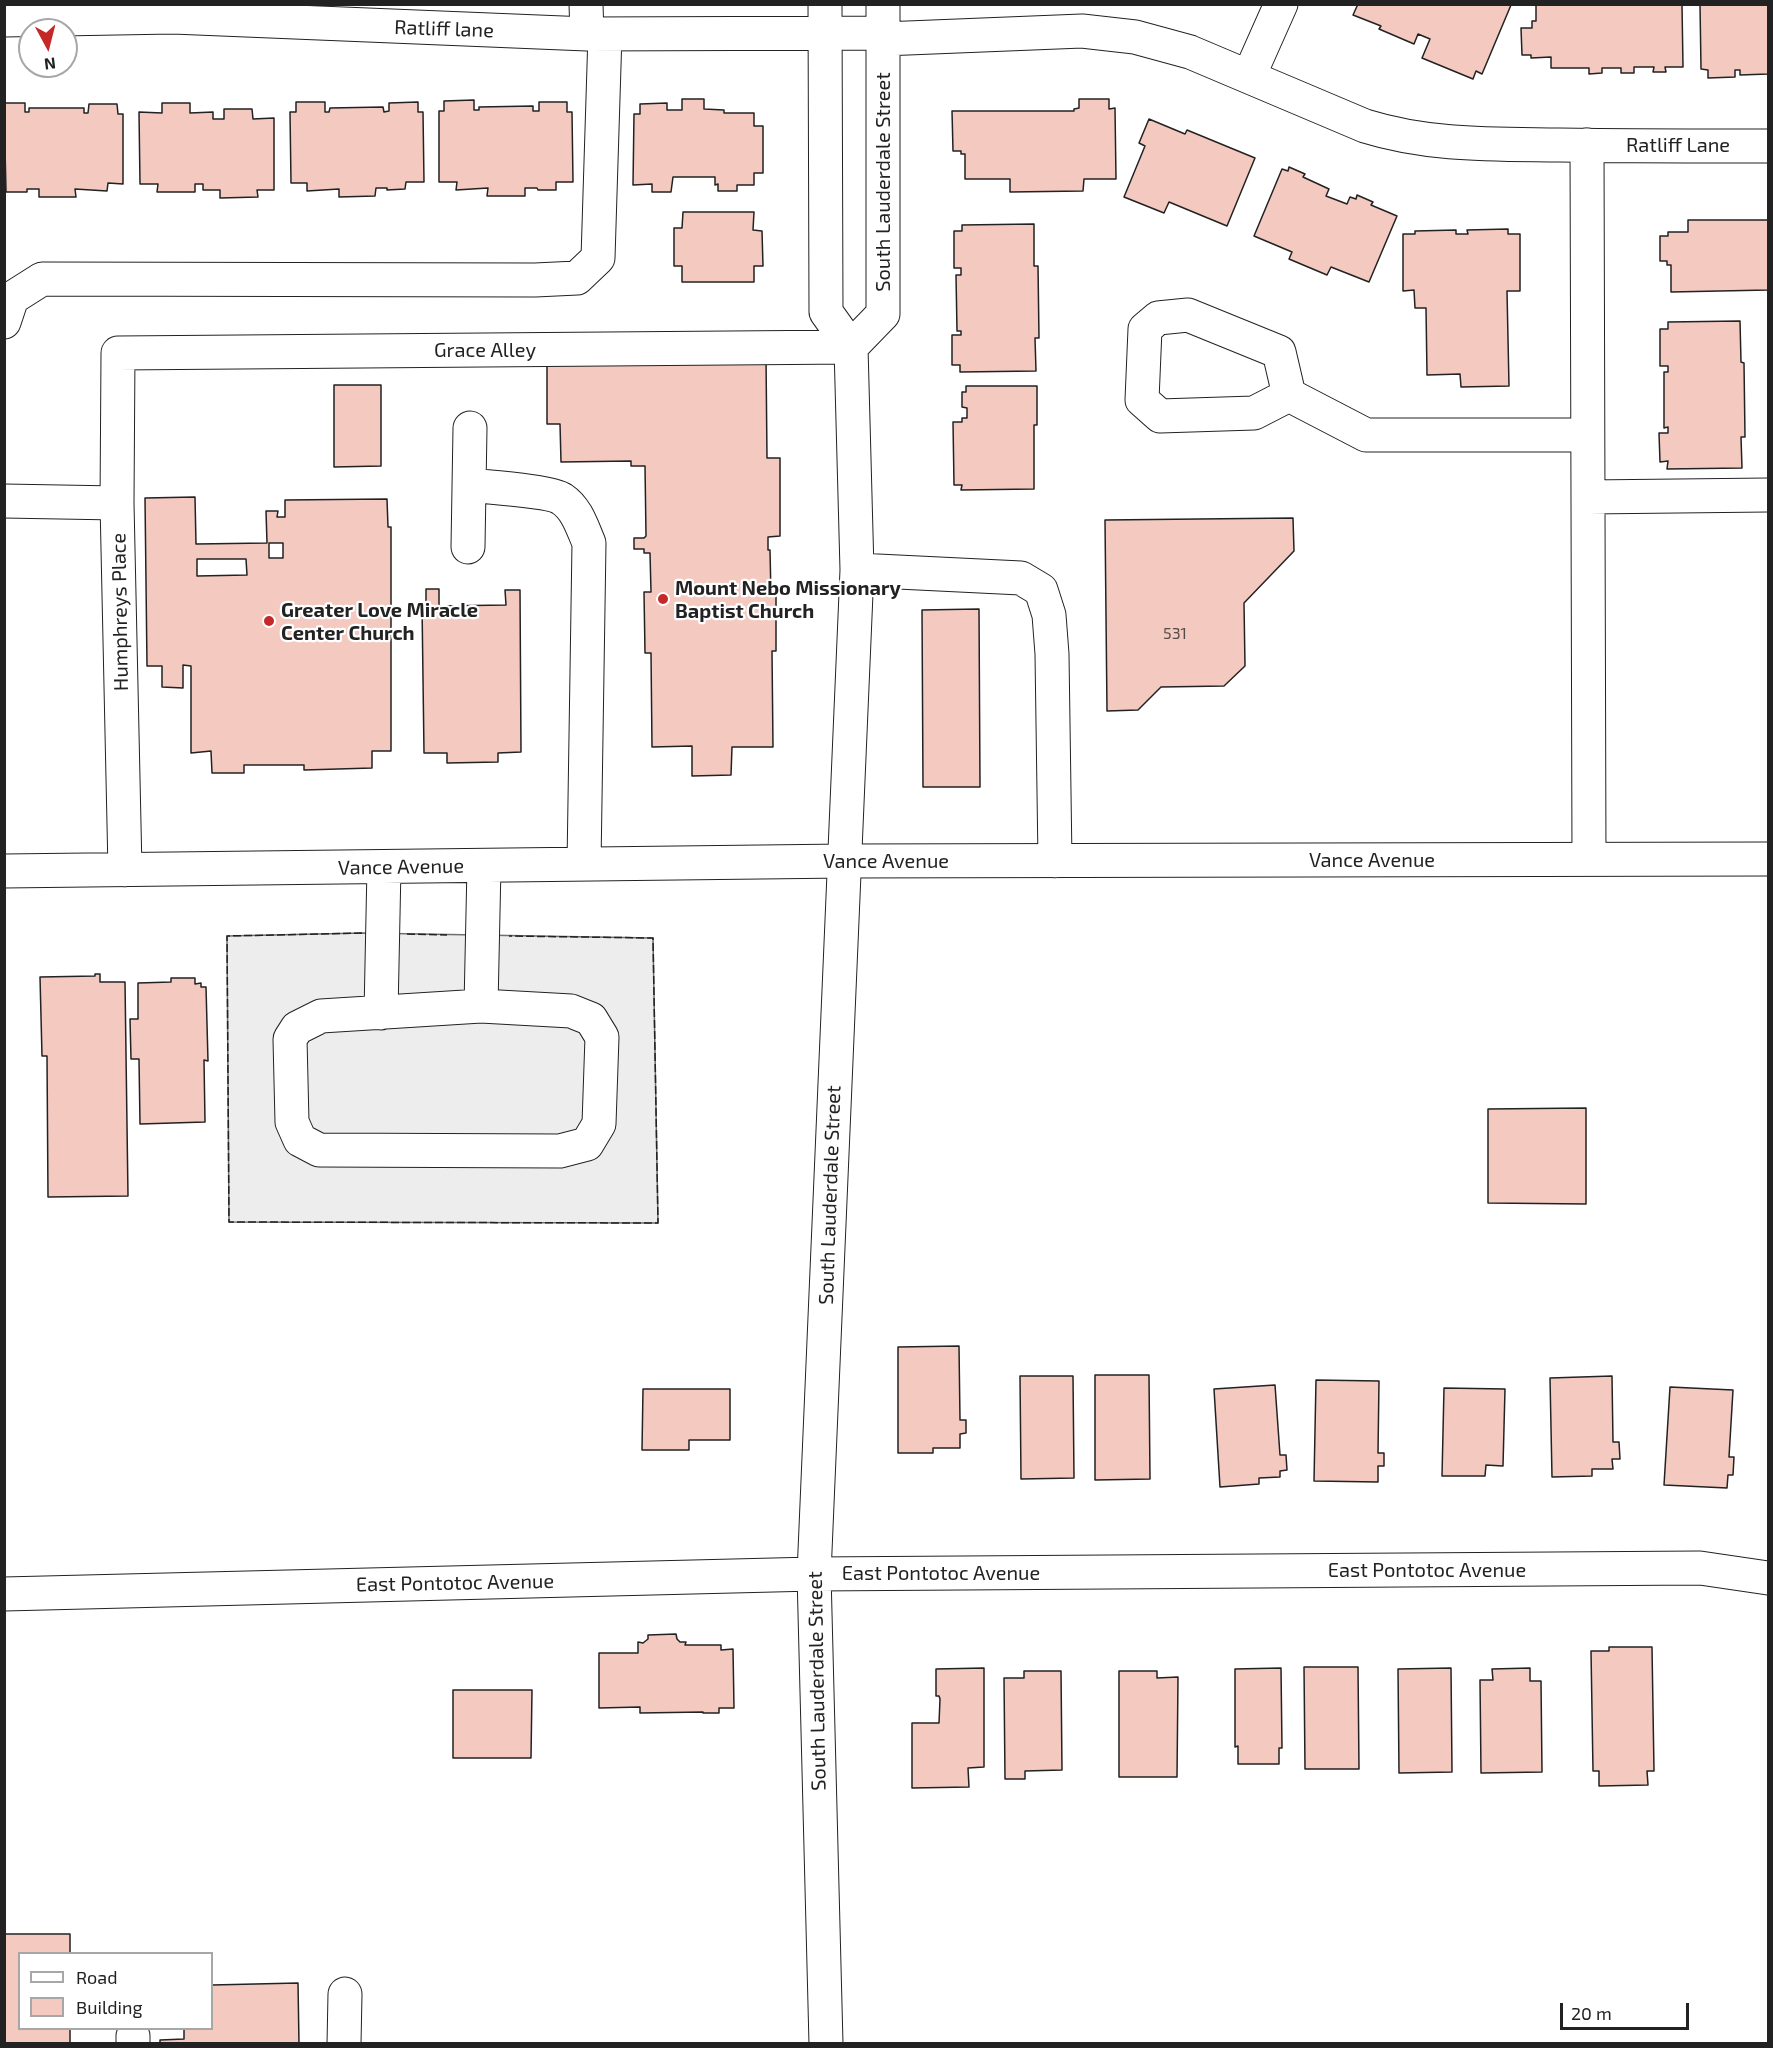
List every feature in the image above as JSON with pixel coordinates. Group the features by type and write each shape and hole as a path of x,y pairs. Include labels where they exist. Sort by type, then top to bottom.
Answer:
{"street":[{"path":"1249,76 1281,4"},
{"name":"Ratliff lane","path":"4,21 173,11 593,24 826,19 883,25 1109,33 1151,41 1190,52 1249,76"},
{"path":"826,19 826,312 851,347"},
{"path":"4,322 12,298 42,279 535,280 577,278 598,258 593,24"},
{"name":"South Lauderdale Street","path":"826,2043 814,1574 857,570 851,347 883,314 883,25"},
{"name":"Ratliff Lane","path":"1249,76 1365,126 1390,134 1454,144 1768,146"},
{"path":"1587,145 1588,859"},
{"path":"1289,395 1254,414 1160,416 1142,400 1145,329 1158,318 1188,315 1279,352 1289,395 1366,435 1587,435"},
{"name":"Grace Alley","path":"118,353 851,347"},
{"name":"Humphreys Place","path":"118,353 117,502 125,870"},
{"path":"468,547 470,428"},
{"path":"469,485 526,491 561,498 576,513 589,543 584,864"},
{"path":"1588,497 1768,495"},
{"path":"4,501 117,502"},
{"path":"857,570 1021,578 1041,590 1049,615 1052,654 1055,861"},
{"name":"Vance Avenue","path":"4,871 844,861 1768,859"},
{"path":"481,1006 484,866"},
{"path":"381,1012 384,867"},
{"path":"481,1006 571,1011 591,1019 602,1037 599,1124 587,1144 560,1151 320,1150 300,1140 292,1122 290,1039 297,1028 321,1016 481,1006"},
{"name":"East Pontotoc Avenue","path":"4,1594 814,1574 1700,1568 1768,1578"},
{"path":"344,2043 345,1994"}],"shaded area":[{"path":"362,933 653,938 658,1223 229,1222 227,936"}],"building":[{"path":"1358,4 1511,5 1482,74 1476,71 1473,79 1422,58 1430,39 1418,34 1414,44 1379,29 1381,26 1353,15"},
{"path":"1536,4 1682,4 1683,67 1665,67 1666,72 1653,72 1654,67 1634,67 1634,73 1621,73 1621,68 1602,68 1602,73 1589,74 1589,68 1551,68 1551,57 1531,58 1531,55 1522,55 1521,28 1532,28 1532,21 1536,21"},
{"path":"1700,4 1768,4 1768,74 1740,75 1740,70 1735,70 1735,77 1708,78 1708,70 1701,69"},
{"path":"682,99 704,99 704,109 724,110 724,113 754,113 754,126 763,126 763,173 754,173 754,185 737,185 737,191 718,191 715,177 673,177 671,192 652,192 652,184 633,185 634,114 640,114 640,104 667,103 667,110 682,110"},
{"path":"1079,99 1109,99 1109,109 1115,108 1116,179 1084,179 1083,191 1010,192 1010,179 965,179 965,154 961,154 961,151 953,151 952,111 1074,111 1079,108"},
{"path":"474,100 474,110 479,110 479,107 533,106 533,111 539,111 539,102 567,102 567,112 572,112 573,182 556,182 556,190 525,188 525,196 487,196 488,188 456,190 457,182 439,182 439,111 444,111 444,101"},
{"path":"296,102 325,102 325,112 329,112 330,108 383,107 384,112 389,111 389,103 418,102 418,112 423,112 424,182 406,182 405,189 376,188 375,196 339,197 339,189 307,191 307,183 291,183 290,112 296,112"},
{"path":"4,103 25,103 25,112 29,112 29,108 84,108 84,113 88,113 89,104 117,104 118,114 123,114 123,184 108,183 107,191 75,189 76,197 39,197 39,189 27,189 27,192 6,192"},
{"path":"162,103 190,103 190,113 213,112 213,119 224,119 224,109 252,109 253,119 274,118 274,190 257,190 258,197 220,198 220,190 203,190 203,184 195,184 195,192 157,192 158,184 140,184 139,112 162,113"},
{"path":"1149,119 1185,134 1187,130 1255,158 1227,226 1169,202 1164,213 1124,197 1145,146 1139,143"},
{"path":"1289,167 1305,174 1303,177 1329,189 1326,196 1347,204 1350,197 1356,199 1357,195 1373,202 1371,205 1397,216 1369,282 1331,267 1327,275 1289,259 1292,252 1254,236 1282,169 1288,171"},
{"path":"683,212 754,212 753,230 762,231 763,266 754,266 754,282 682,282 682,266 674,266 674,228 682,228"},
{"path":"1688,220 1768,220 1768,290 1671,292 1671,265 1667,265 1667,261 1660,261 1660,236 1668,236 1668,232 1688,232"},
{"path":"1034,224 1034,266 1038,266 1039,338 1035,338 1036,371 960,372 960,365 952,365 952,335 961,335 961,331 957,331 956,275 961,275 961,268 954,268 954,231 962,231 962,225"},
{"path":"1508,229 1508,234 1520,234 1520,291 1507,291 1509,386 1461,387 1460,374 1427,375 1426,308 1415,308 1414,290 1403,291 1403,234 1415,234 1415,231 1456,230 1456,234 1468,234 1467,230"},
{"path":"1740,321 1741,362 1744,363 1745,437 1741,437 1742,468 1667,469 1668,461 1660,462 1659,433 1668,433 1668,427 1664,428 1664,372 1668,372 1668,366 1660,366 1660,329 1668,329 1668,322"},
{"path":"766,357 767,458 780,458 780,536 768,537 771,596 776,596 776,651 772,651 773,747 732,747 731,775 692,776 692,746 652,747 651,653 645,653 644,592 651,592 650,553 644,553 644,549 634,549 634,538 646,536 645,466 631,466 631,461 561,462 560,424 547,424 547,359"},
{"path":"334,385 381,385 381,466 334,467"},
{"path":"966,386 1037,386 1037,425 1034,425 1034,489 961,490 962,485 954,485 953,422 962,422 962,418 967,418 967,408 962,407 962,392 966,392"},
{"name":"Greater Love Miracle Center Church","path":"195,497 196,544 267,543 266,511 278,511 277,517 285,517 285,500 387,499 388,527 391,527 391,751 372,751 372,768 304,770 304,765 244,765 244,773 212,773 211,751 191,753 191,666 183,665 183,688 162,687 162,666 147,666 145,498","holes":["269,543 283,543 283,558 269,558","197,559 246,559 247,575 197,576"]},
{"path":"1293,518 1294,551 1244,603 1245,666 1224,686 1161,687 1138,710 1107,711 1105,520"},
{"path":"426,589 439,589 439,606 506,605 505,590 520,590 521,752 498,753 498,762 447,763 447,753 424,753 422,605 426,605"},
{"path":"979,609 980,787 923,787 922,610"},
{"path":"95,974 100,974 100,982 125,982 128,1196 48,1197 47,1056 42,1056 40,977 95,976"},
{"path":"171,978 195,978 195,984 201,983 201,987 206,987 208,1061 204,1060 205,1122 140,1124 139,1059 131,1059 130,1019 138,1019 138,983 171,982"},
{"path":"1586,1108 1586,1204 1488,1203 1488,1109"},
{"path":"959,1346 960,1420 966,1420 966,1433 960,1434 960,1448 933,1448 933,1453 898,1453 898,1347"},
{"path":"1095,1375 1149,1375 1150,1479 1095,1480"},
{"path":"1020,1376 1073,1376 1074,1478 1021,1479"},
{"path":"1612,1376 1613,1442 1619,1442 1620,1459 1612,1459 1613,1469 1592,1469 1592,1476 1552,1477 1550,1378"},
{"path":"1316,1380 1379,1381 1378,1453 1384,1453 1384,1466 1378,1466 1378,1482 1314,1481"},
{"path":"1275,1385 1280,1455 1286,1455 1287,1470 1280,1471 1280,1477 1259,1478 1259,1484 1220,1487 1214,1389"},
{"path":"1670,1387 1733,1390 1729,1457 1734,1457 1733,1475 1728,1475 1727,1488 1664,1485"},
{"path":"1444,1388 1505,1389 1503,1466 1486,1465 1485,1476 1442,1476"},
{"path":"643,1389 730,1389 730,1440 689,1440 689,1450 642,1450"},
{"path":"676,1634 680,1642 686,1642 685,1645 721,1645 721,1650 733,1649 734,1708 719,1708 719,1713 640,1713 640,1707 599,1708 599,1653 638,1653 638,1642 643,1643 648,1639 648,1635"},
{"path":"1609,1647 1652,1647 1654,1771 1647,1771 1648,1785 1599,1786 1599,1771 1593,1771 1591,1651 1609,1651"},
{"path":"1304,1667 1358,1667 1359,1769 1305,1769"},
{"path":"984,1668 984,1767 968,1768 969,1787 912,1788 912,1723 939,1723 940,1699 936,1696 936,1669"},
{"path":"1281,1668 1282,1748 1279,1748 1279,1764 1238,1764 1238,1746 1235,1747 1235,1669"},
{"path":"1451,1668 1452,1772 1399,1773 1398,1669"},
{"path":"1530,1668 1530,1681 1541,1681 1542,1772 1481,1773 1480,1680 1493,1680 1492,1669"},
{"path":"1024,1671 1061,1671 1062,1770 1025,1771 1025,1779 1005,1779 1004,1678 1024,1678"},
{"path":"1119,1671 1157,1671 1157,1678 1178,1677 1177,1777 1119,1777"},
{"path":"453,1690 532,1690 531,1758 453,1758"},
{"path":"4,1934 70,1934 70,1952 18,1952 18,2030 70,2030 70,2044 4,2044"},
{"path":"298,1983 299,2044 160,2044 160,2040 184,2039 184,2030 213,2030 213,1985"}],"fence":[{"path":"362,933 227,936 229,1222 658,1223 653,938 509,936"},
{"path":"407,934 447,935"}],"place":[{"name":"Mount Nebo Missionary Baptist Church","path":"663,599"},
{"name":"Greater Love Miracle Center Church","path":"269,621"}]}
